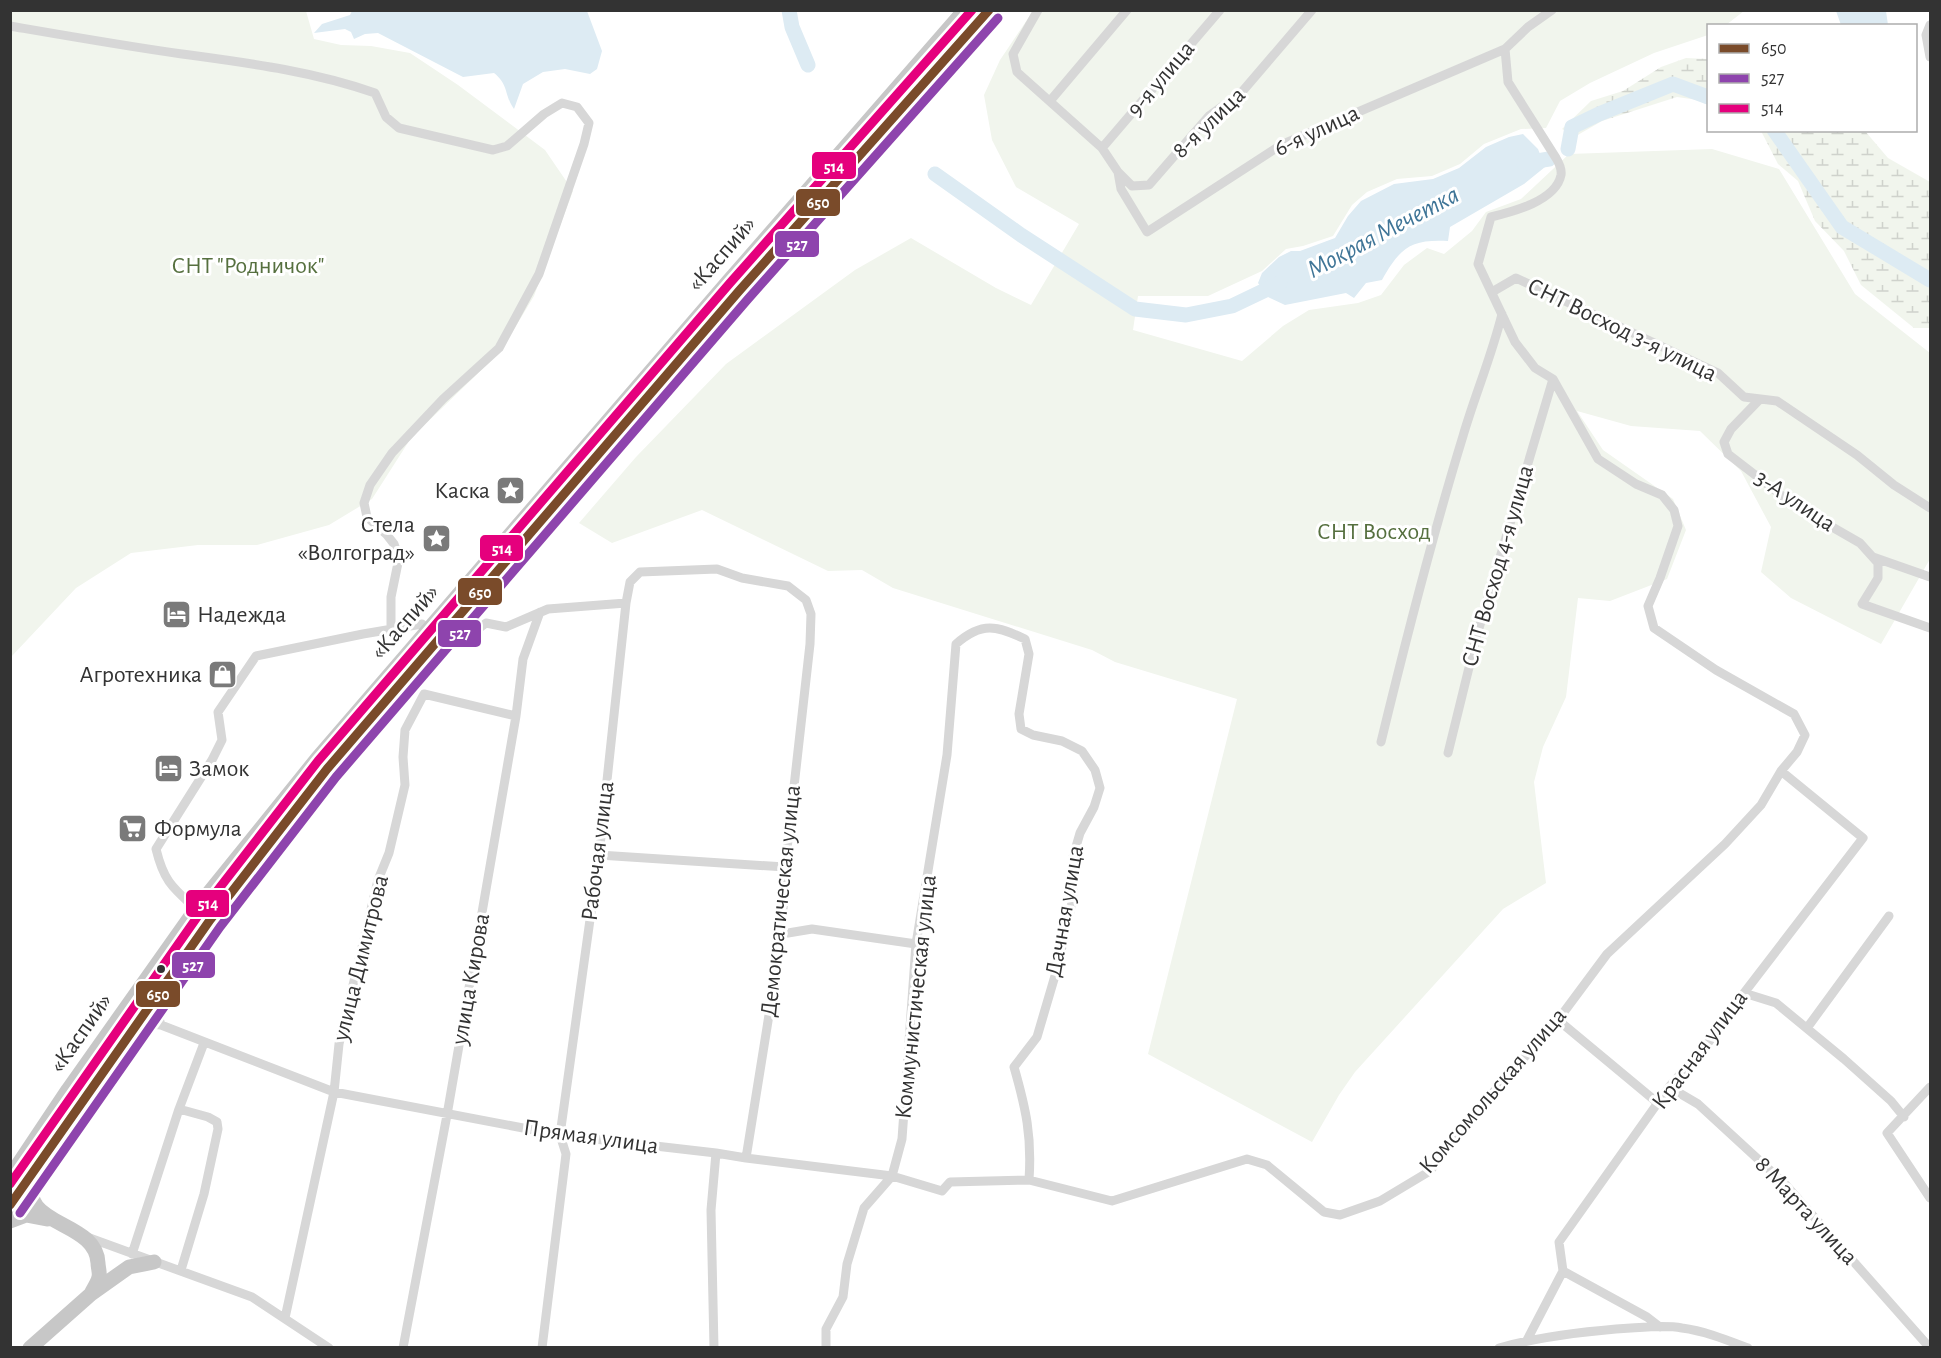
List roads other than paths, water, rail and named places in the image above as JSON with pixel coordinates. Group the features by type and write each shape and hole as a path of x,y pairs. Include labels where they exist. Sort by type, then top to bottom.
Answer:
{"highway":[{"name":"«Каспий»","path":"27,1151 196,909 317,759 429,624 965,10"},
{"name":"«Каспий»","path":"10,1206 210,920 327,769 739,291 989,10"},
{"path":"10,1165 27,1151"},
{"path":"10,1177 27,1151"},
{"path":"41,1160 32,1182 36,1206 42,1213 58,1223"},
{"path":"10,1221 26,1215 37,1215 86,1236 98,1254 99,1277 91,1294"},
{"path":"30,1347 91,1294 129,1267 154,1262"}],"street":[{"name":"8-я улица","path":"1038,10 1012,54 1017,72 1102,148 1118,172 1132,186 1149,185 1209,116 1241,93 1312,10"},
{"path":"1050,101 1127,10"},
{"name":"9-я улица","path":"1102,148 1220,10"},
{"name":"6-я улица","path":"1118,172 1121,189 1147,232 1281,145 1505,49 1528,27 1552,10"},
{"path":"1930,25 1926,35 1930,57"},
{"path":"10,26 104,43 267,65 346,83 375,93 386,117 399,128 493,150 507,146 544,114 562,103 577,107 589,123 584,144 539,274 499,348 443,399 392,453 370,485 364,503 367,517 387,535 394,544 399,558 391,597 391,628"},
{"path":"1505,49 1508,82 1556,158 1561,168 1561,178 1549,194 1522,209 1491,217 1478,264 1515,342 1535,368 1553,379"},
{"name":"СНТ Восход 3-я улица","path":"1492,292 1516,278 1718,373 1744,397 1777,401 1930,508"},
{"path":"1381,742 1413,610 1463,434 1494,347 1502,314"},
{"name":"СНТ Восход 4-я улица","path":"1448,753 1477,635 1553,379"},
{"name":"Комсомольская улица","path":"1029,1180 1112,1201 1247,1159 1266,1165 1324,1212 1340,1215 1380,1201 1430,1172 1495,1090 1558,1020 1607,954 1725,844 1761,805 1781,771 1797,752 1805,735 1794,714 1716,670 1654,628 1648,606 1678,526 1674,510 1662,495 1636,484 1598,459 1553,379"},
{"name":"3-А улица","path":"1761,399 1728,435 1724,442 1728,453 1794,505 1860,543 1873,556"},
{"path":"1873,556 1930,577"},
{"path":"1873,556 1878,563 1878,578 1862,604 1930,628"},
{"name":"Рабочая улица","path":"542,1347 566,1154 560,1135 599,855 630,582 640,572 717,569 742,578 788,586 806,600 811,614 810,644"},
{"path":"451,626 473,633 486,623 506,627 548,609 626,603"},
{"name":"улица Кирова","path":"403,1347 447,1115 516,716 523,659 540,612"},
{"path":"196,909 170,886 160,866 156,849 212,760 222,740 218,712 256,656 391,628 429,624"},
{"name":"Коммунистическая улица","path":"826,1347 826,1329 843,1297 847,1264 864,1208 892,1176 902,1139 916,944 947,755 956,644 968,633 982,627 1002,629"},
{"name":"Дачная улица","path":"1002,629 1025,639 1029,654 1019,714 1021,729 1033,735 1062,741 1082,751 1095,770 1100,788 1094,807 1080,833 1073,857 1073,898 1057,969 1037,1037 1014,1067 1026,1107 1031,1148 1029,1180"},
{"name":"Демократическая улица","path":"746,1158 782,934 785,867 810,644"},
{"name":"улица Димитрова","path":"285,1318 334,1092 339,1044 378,880 389,853 405,785 403,757 405,730 424,694 516,716"},
{"name":"Красная улица","path":"1563,1272 1560,1242 1669,1087 1708,1043 1863,838 1781,771"},
{"path":"599,855 785,867"},
{"path":"1807,1028 1889,916"},
{"path":"782,934 812,929 916,944"},
{"path":"1744,993 1776,1003 1883,1094 1904,1117"},
{"path":"133,1028 148,1024 161,1025 155,998"},
{"path":"1558,1020 1659,1104"},
{"name":"Прямая улица","path":"161,1025 334,1092 447,1115 560,1135 716,1152 746,1158 892,1176 942,1191 950,1182 1029,1180"},
{"path":"132,1254 179,1109 204,1043"},
{"name":"8 Марта улица","path":"1669,1087 1698,1104 1784,1183 1930,1347"},
{"path":"1930,1087 1887,1133 1930,1198"},
{"path":"179,1109 208,1117 217,1122 218,1129 204,1194 181,1270"},
{"path":"714,1347 711,1210 716,1152"},
{"path":"86,1236 252,1297 329,1347"},
{"path":"1527,1340 1563,1272 1647,1317 1660,1327"},
{"path":"1499,1347 1527,1340 1593,1330 1660,1327 1682,1328 1748,1347"},
{"path":"1714,1347 1716,1336"}],"water":[{"path":"352,11 587,11 602,51 597,69 590,74 565,69 543,72 523,84 514,109 502,82 494,73 463,77 378,33 365,34 354,39 351,32 345,29 314,33 322,24 350,15"},
{"path":"1836,11 1886,11 1888,24 1841,24"},
{"path":"1523,134 1538,149 1545,167 1524,184 1450,227 1448,241 1424,242 1408,248 1395,260 1382,280 1366,283 1354,298 1346,293 1285,305 1268,297 1258,283 1262,273 1279,257 1291,251 1300,251 1335,238 1348,216 1361,201 1394,184 1433,179 1459,168 1486,147 1509,137"}],"waterway":[{"name":"Мокрая Мечетка","path":"789,10 792,27 808,65"},
{"name":"Мокрая Мечетка","path":"1568,149 1572,127 1673,84 1707,97"},
{"name":"Мокрая Мечетка","path":"1775,132 1842,227 1930,280"},
{"name":"Мокрая Мечетка","path":"1524,163 1549,159"},
{"name":"Мокрая Мечетка","path":"935,174 1021,235 1135,309 1186,315 1232,306 1280,283"}],"place":[{"name":"Каска","path":"511,491"},
{"name":"Стела «Волгоград»","path":"436,539"},
{"name":"Надежда","path":"176,615"},
{"name":"Агротехника","path":"223,675"},
{"name":"Замок","path":"168,769"},
{"name":"Формула","path":"133,829"}],"park label":[{"name":"СНТ \"Родничок\"","path":"248,266"},
{"name":"СНТ Восход","path":"1374,532"}]}
